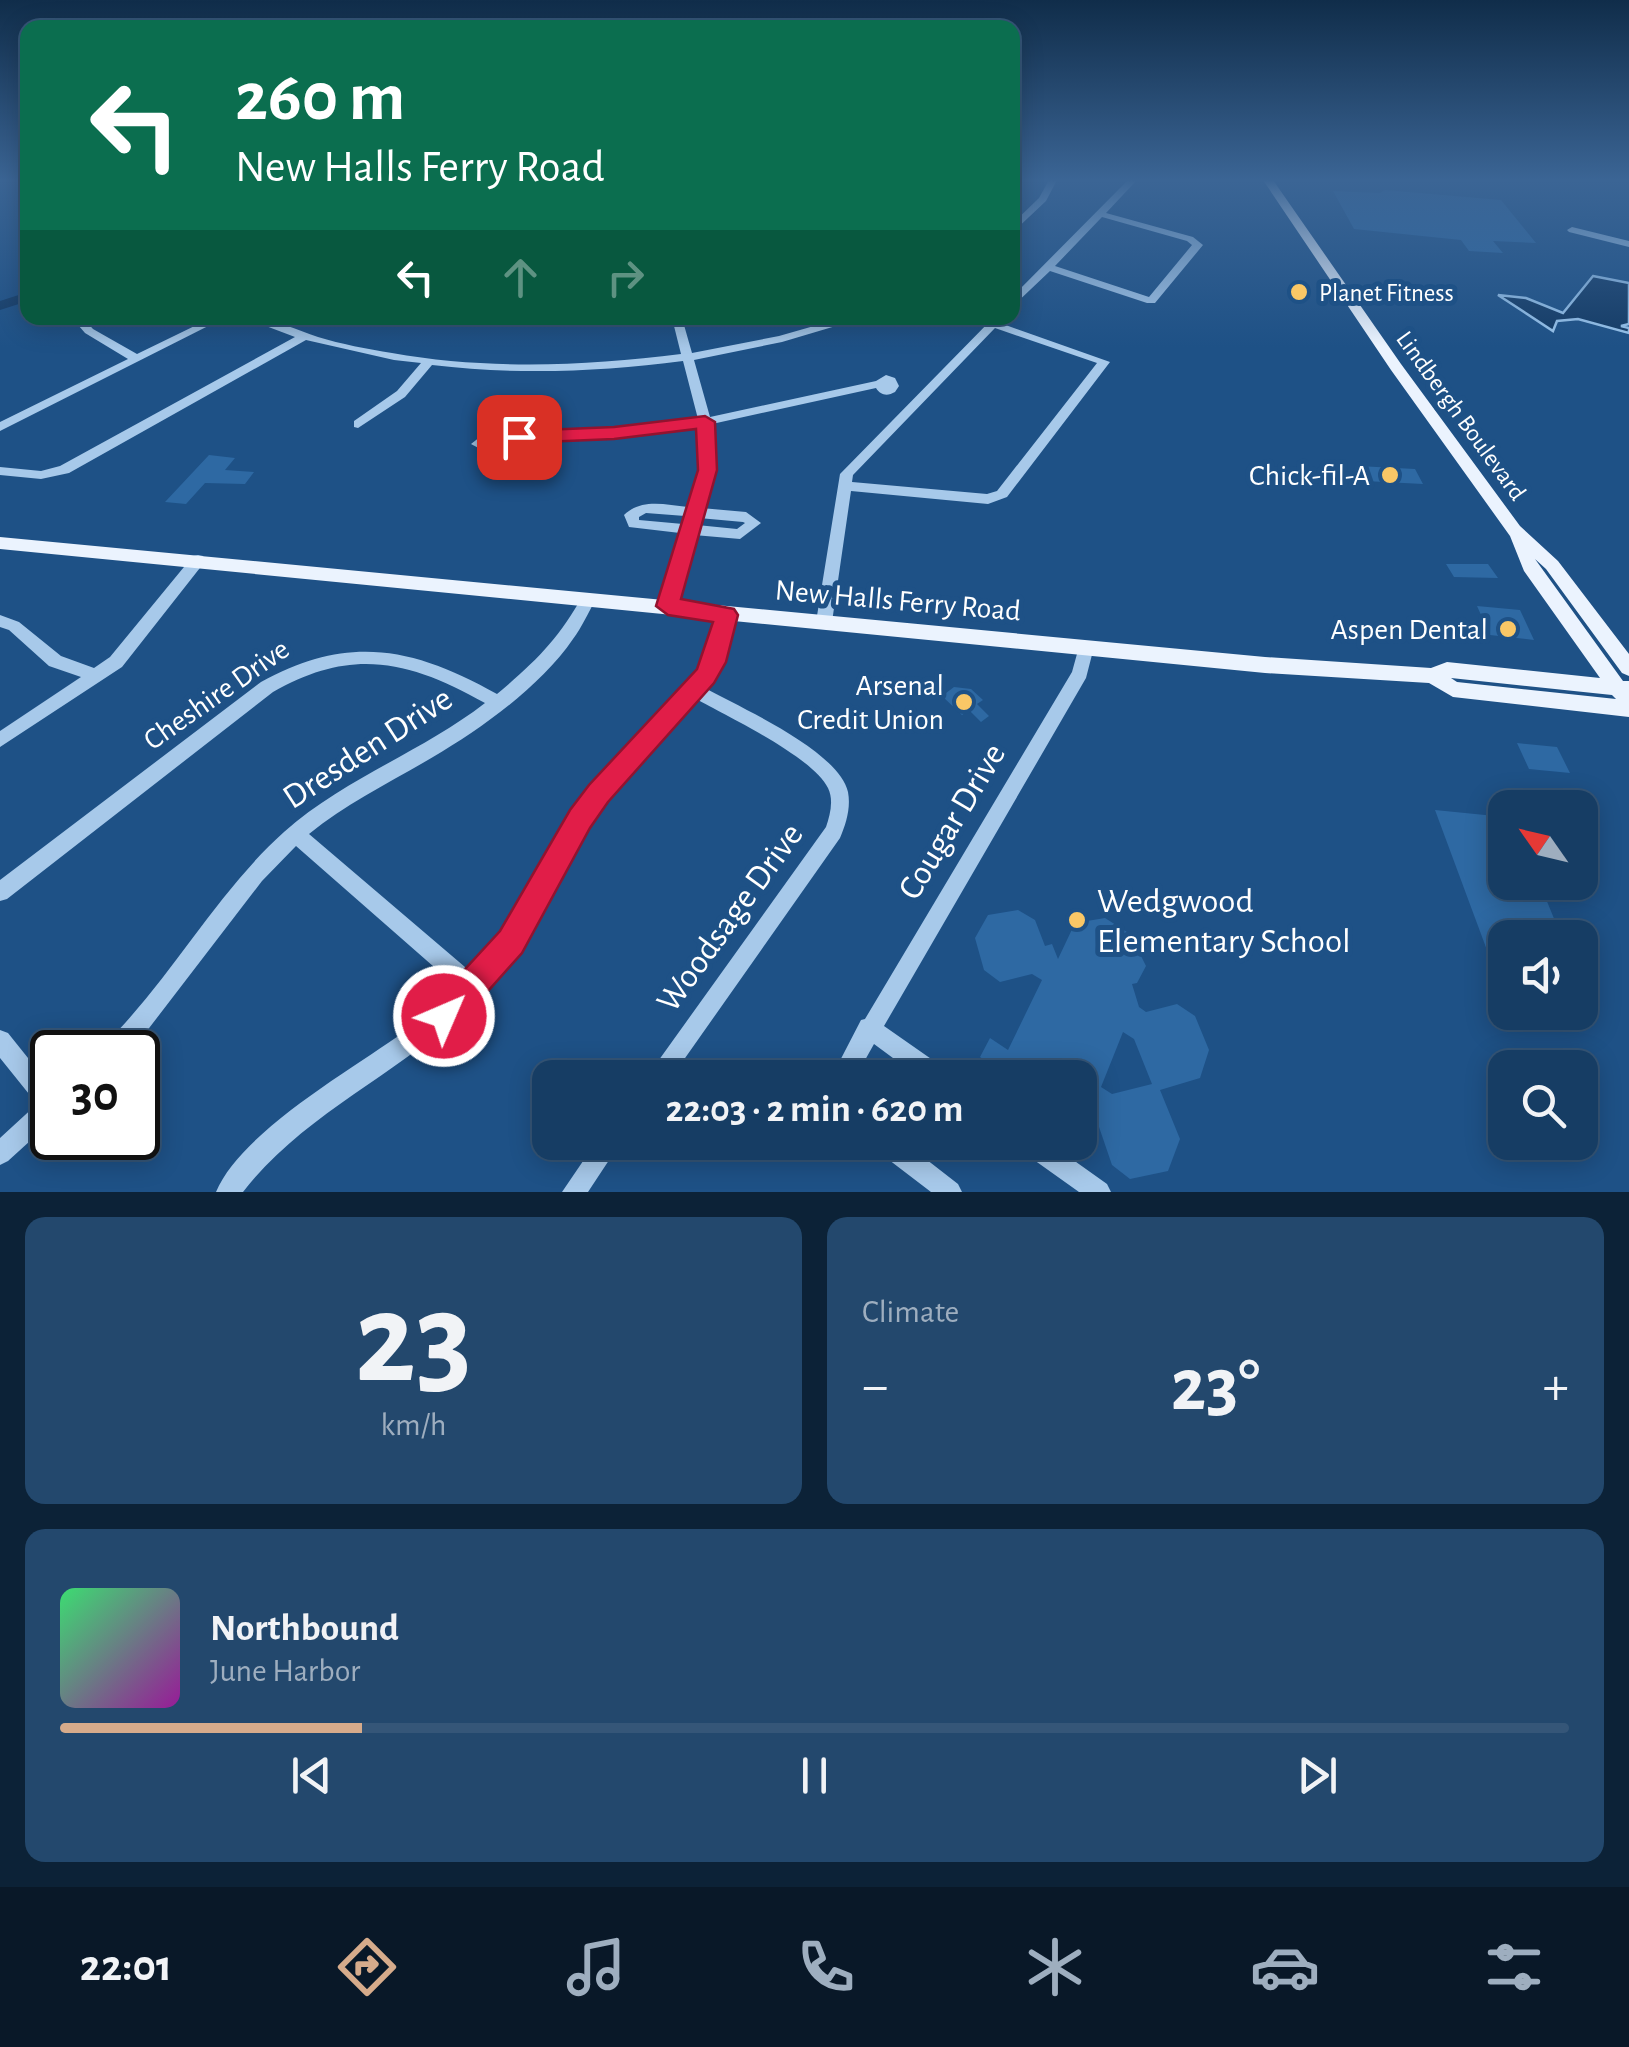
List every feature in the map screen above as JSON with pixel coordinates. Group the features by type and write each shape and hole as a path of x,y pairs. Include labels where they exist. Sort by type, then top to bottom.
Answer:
{"main road":[{"name":"Lindbergh Boulevard","path":"1306,236 1514,530 1552,565 1629,668"},
{"name":"Lindbergh Boulevard","path":"1514,530 1530,567 1626,697"},
{"name":"New Halls Ferry Road","path":"0,543 668,606 726,615 1432,676 1453,689 1626,697"},
{"path":"1569,682 1585,669 1583,641"},
{"name":"New Halls Ferry Road","path":"1432,676 1446,670 1569,682 1626,697"}],"street":[{"path":"1020,296 1079,236"},
{"path":"1048,267 1151,301 1198,246 1174,236"},
{"path":"1595,236 1629,244"},
{"path":"83,325 136,359"},
{"path":"0,427 205,325"},
{"path":"270,325 304,337 428,362 568,366 688,356 827,325"},
{"path":"668,606 708,470 705,422 679,325"},
{"path":"824,622 846,474 992,325"},
{"path":"845,486 996,499 1104,362 1007,325"},
{"path":"0,471 41,475 64,470 304,337"},
{"path":"358,424 401,394 428,362"},
{"path":"493,439 614,433 705,422 879,384"},
{"path":"644,508 695,512 746,518 754,523 740,534 634,524 630,516 644,508"},
{"path":"0,740 116,662 198,560"},
{"name":"Dresden Drive","path":"137,1030 258,874 296,834 325,811 455,736 564,641 588,599"},
{"path":"228,1192 275,1140 444,1016 473,988 511,942 598,793 694,690 714,662 726,615"},
{"path":"0,621 14,626 55,660 96,676"},
{"name":"Cougar Drive","path":"852,1060 1080,673 1086,647"},
{"name":"Cheshire Drive","path":"0,892 267,687 302,666 348,657 425,666 459,679 495,701"},
{"name":"Woodsage Drive","path":"670,1060 833,832 840,800 836,783 810,757 694,690"},
{"path":"296,834 473,988"},
{"path":"869,1028 913,1060"},
{"path":"0,1041 30,1078"},
{"path":"0,1153 30,1126"},
{"path":"574,1192 597,1160"},
{"path":"908,1160 950,1192"},
{"path":"1054,1160 1099,1192"}],"water":[{"path":"1593,276 1629,283 1629,324 1621,326 1629,328 1629,333 1578,319 1557,321 1553,331 1498,295 1526,298 1563,313"}],"building":[{"path":"1418,236 1530,236 1536,243 1493,241 1503,253 1469,251 1461,240"},
{"path":"209,455 235,458 225,470 254,472 245,484 205,483 186,504 165,502"},
{"name":"Chick-fil-A","path":"1358,466 1415,469 1423,484 1365,481"},
{"path":"1446,564 1488,564 1498,578 1454,577"},
{"path":"1477,606 1520,610 1534,640 1490,635"},
{"name":"Arsenal Credit Union","path":"954,687 971,689 983,700 977,704 989,716 981,722 969,710 962,715 942,696"},
{"path":"1517,743 1557,747 1570,773 1529,769"},
{"path":"1435,810 1488,815 1488,900 1546,900 1555,920 1488,920 1488,953"},
{"name":"Wedgwood Elementary School","path":"1018,910 1035,920 1045,946 1052,944 1058,959 1075,923 1105,918 1130,934 1146,966 1137,983 1132,984 1139,1007 1146,1012 1177,1004 1195,1016 1209,1050 1200,1078 1160,1090 1180,1139 1168,1171 1130,1179 1112,1165 1097,1123 1097,1060 980,1057 990,1038 1008,1050 1042,980 1032,974 1000,982 984,970 975,938 988,915","holes":["1123,1032 1134,1039 1152,1084 1112,1094 1101,1087"]}],"waterway":[{"path":"0,306 20,299"}],"place":[{"name":"Planet Fitness","path":"1299,292"},
{"name":"Chick-fil-A","path":"1390,475"},
{"name":"Aspen Dental","path":"1508,629"},
{"name":"Arsenal Credit Union","path":"964,702"},
{"name":"Wedgwood Elementary School","path":"1077,920"}],"route":[{"path":"444,1016 511,942 598,793 706,676 714,662 726,615 668,606 708,470 705,422 614,433 519,437"}]}
